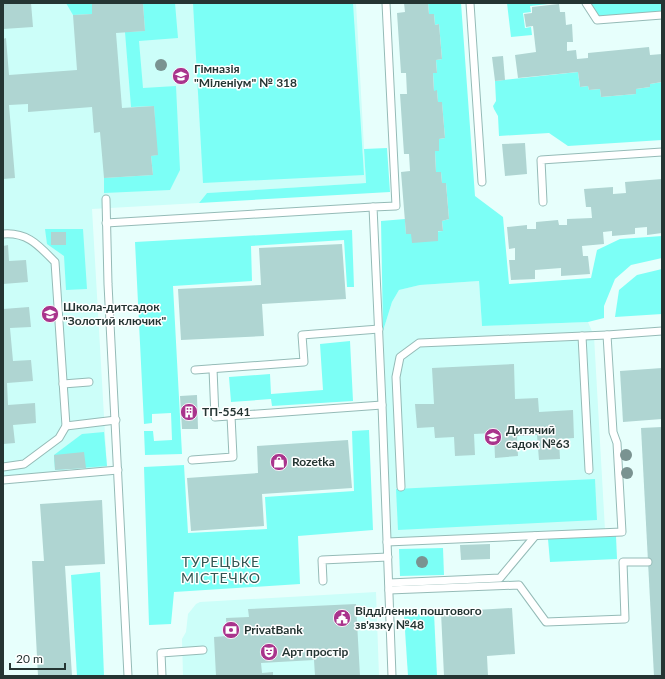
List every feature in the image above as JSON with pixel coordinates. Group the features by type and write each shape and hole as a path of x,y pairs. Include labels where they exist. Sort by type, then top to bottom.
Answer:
{"lane":[{"path":"106,223 396,206 386,3"},
{"path":"470,3 482,182"},
{"path":"586,3 597,20 662,15"},
{"path":"543,202 541,160 662,152"},
{"path":"106,199 128,676"},
{"path":"372,207 379,329 392,676"},
{"path":"3,234 13,233 33,241 55,262 66,426 59,438 24,464 3,466"},
{"path":"195,370 304,362 302,335 379,329"},
{"path":"401,487 396,377 400,357 419,343 607,335 662,331"},
{"path":"387,542 622,532 617,444 612,432 607,335"},
{"path":"582,336 589,470"},
{"path":"213,369 215,417 382,405"},
{"path":"63,384 89,382"},
{"path":"192,460 233,458 231,416"},
{"path":"66,426 116,420"},
{"path":"3,480 118,470"},
{"path":"389,583 500,578 535,536"},
{"path":"323,581 322,560 388,557"},
{"path":"389,590 519,585 546,622 625,619 623,562 648,562"},
{"path":"162,676 161,653 203,650"}],"shaded area":[{"name":"Гімназія \"Міленіум\" № 318","path":"3,3 356,3 366,183 207,193 199,203 92,209 107,468 3,476"},
{"path":"66,3 92,3 92,14 73,15"},
{"path":"143,3 175,3 178,38 139,41 143,88 176,86 180,170 170,190 104,193 104,178 153,175 151,156 157,155 154,106 131,107 125,32 145,31"},
{"path":"193,3 353,3 364,175 203,183"},
{"path":"428,3 461,3 475,196 503,217 509,284 591,278 597,250 620,239 662,236 662,258 631,265 615,279 604,306 604,318 588,322 482,326 479,281 420,285 399,290 392,302 383,331 381,221 405,219 406,234 443,231 442,221 449,219 446,183 442,183 441,172 436,172 435,151 439,150 439,139 445,138 442,103 438,102 437,91 434,91 433,73 437,73 436,60 442,59 439,24 435,25 434,14 429,14"},
{"path":"507,3 557,3 530,6 531,12 523,13 525,28 531,27 532,35 511,37"},
{"path":"586,3 662,3 662,15 597,20"},
{"path":"578,72 580,87 588,86 589,90 600,89 601,97 636,94 636,89 650,87 650,84 662,82 662,140 568,146 549,133 499,136 498,116 493,106 496,101 495,81"},
{"path":"387,148 390,192 199,203 207,193 366,183 364,149"},
{"path":"45,229 83,229 87,289 66,290 64,256 47,244"},
{"path":"352,230 354,287 347,287 344,240 251,246 252,281 173,286 182,454 145,455 144,431 153,431 154,441 172,440 171,413 152,414 152,423 144,424 135,242"},
{"path":"662,269 662,314 615,317 619,290 637,275"},
{"name":"Дитячий садок №63","path":"479,281 482,326 588,322 594,336 605,530 391,538 383,331 392,302 399,290 420,285"},
{"path":"350,341 353,401 272,406 271,399 231,402 229,377 270,374 271,394 323,390 320,344"},
{"path":"369,430 373,530 298,536 300,584 174,592 171,624 149,625 144,467 184,465 188,533 267,529 265,497 354,491 352,431"},
{"path":"104,432 107,466 55,470 54,455 82,434"},
{"path":"595,479 597,520 398,530 396,489"},
{"path":"616,536 617,559 550,562 548,539"},
{"path":"443,548 444,575 400,576 399,549"},
{"path":"100,572 104,676 77,676 71,575"},
{"path":"376,592 379,676 183,676 182,639 186,632 188,614 196,604 200,602"},
{"path":"434,613 437,676 408,676 404,615"}],"building":[{"path":"3,3 31,3 33,27 3,29"},
{"path":"92,3 143,3 145,31 116,33 122,108 154,106 158,155 151,156 153,175 104,178 100,132 94,133 92,107 28,112 28,104 9,105 15,178 3,179 3,39 6,38 9,75 77,70 73,15 92,14"},
{"path":"404,3 428,3 429,14 434,14 435,25 439,24 442,59 436,60 437,73 433,73 434,91 437,90 438,102 442,102 445,138 439,139 439,151 435,151 436,172 441,172 442,183 446,183 449,219 442,221 443,231 438,231 438,241 412,243 411,234 406,234 401,172 410,171 409,154 404,154 400,94 407,94 406,73 401,73 397,13 405,12"},
{"path":"559,4 560,12 565,12 566,25 572,24 573,42 567,42 567,51 576,50 577,59 588,58 588,53 649,47 650,55 662,54 662,82 650,84 650,87 636,89 636,94 601,97 600,89 589,90 588,86 580,87 578,72 518,78 515,55 536,52 533,26 526,27 524,14 532,13 532,7"},
{"path":"503,56 505,80 495,81 492,57"},
{"path":"525,143 527,174 505,176 502,144"},
{"path":"662,179 662,233 647,235 647,227 635,228 635,234 612,236 612,231 603,232 604,244 582,246 583,256 588,256 590,274 561,276 561,268 535,270 535,279 511,280 509,260 515,260 515,248 509,249 507,227 527,225 527,229 536,229 536,222 558,220 559,225 567,225 567,219 592,218 591,207 586,207 584,189 613,187 613,194 626,193 625,182"},
{"path":"51,232 66,232 66,245 51,245"},
{"path":"342,244 346,299 262,304 264,336 181,340 178,289 261,285 259,248"},
{"path":"8,245 9,261 26,260 28,282 3,284 3,246"},
{"path":"29,307 31,327 10,328 13,361 31,360 33,381 7,383 8,405 35,403 36,423 13,425 15,443 3,444 3,309"},
{"path":"514,364 515,399 538,398 539,412 573,410 574,438 559,439 560,459 539,460 537,435 517,436 518,456 495,458 494,433 474,434 475,455 455,456 454,437 435,438 434,427 417,428 415,404 434,404 432,368"},
{"path":"662,368 662,419 623,422 620,371"},
{"name":"ТП-5541","path":"197,395 198,429 182,429 180,396"},
{"path":"662,427 662,676 654,676 641,428"},
{"path":"348,440 352,488 262,494 264,526 191,531 187,478 258,473 257,446"},
{"path":"84,452 86,468 55,470 54,455"},
{"path":"102,500 105,564 65,566 72,676 38,676 32,561 44,561 40,504"},
{"path":"490,544 490,559 461,560 460,545"},
{"path":"356,604 360,676 315,676 314,660 261,663 262,673 273,672 273,676 216,676 214,637 227,636 226,618 249,617 248,609"},
{"path":"512,608 515,654 487,656 488,676 444,676 441,612"}],"place":[{"name":"Гімназія \"Міленіум\" № 318","path":"181,76"},
{"name":"Школа-дитсадок \"Золотий ключик\"","path":"50,314"},
{"name":"ТП-5541","path":"189,412"},
{"name":"Дитячий садок №63","path":"493,437"},
{"name":"Rozetka","path":"279,462"},
{"name":"Відділення поштового зв'язку №48","path":"342,618"},
{"name":"PrivatBank","path":"231,630"},
{"name":"Арт простір","path":"269,652"}],"district":[{"name":"ТУРЕЦЬКЕ МІСТЕЧКО","path":"221,570"}]}
